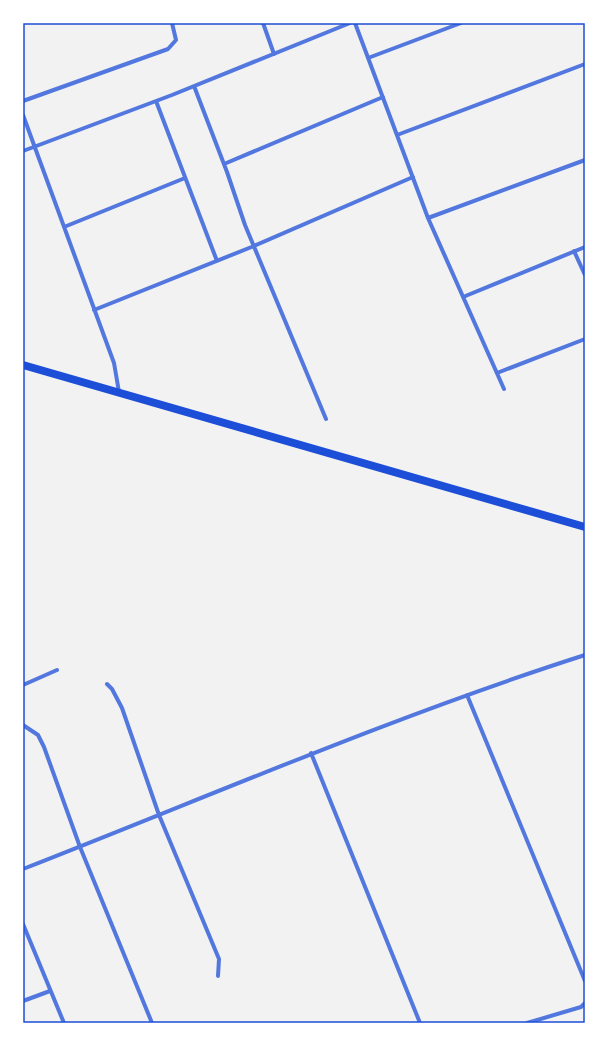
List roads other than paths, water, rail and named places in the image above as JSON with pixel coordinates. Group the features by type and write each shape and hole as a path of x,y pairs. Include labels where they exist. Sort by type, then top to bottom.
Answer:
{"main road":[{"path":"23,365 585,527"}],"street":[{"path":"23,101 168,49 176,40 172,23"},
{"path":"263,23 274,54"},
{"path":"23,151 194,86 350,23"},
{"path":"355,23 428,218 504,389"},
{"path":"368,58 461,23"},
{"path":"397,135 585,64"},
{"path":"194,86 254,246 326,419"},
{"path":"224,164 383,97"},
{"path":"156,100 217,261"},
{"path":"23,115 114,363 119,392"},
{"path":"428,218 585,160"},
{"path":"94,310 254,246 413,176"},
{"path":"64,227 185,178"},
{"path":"463,297 585,247"},
{"path":"574,251 585,275"},
{"path":"497,373 585,339"},
{"path":"23,869 311,753 466,695 585,655"},
{"path":"23,685 57,670"},
{"path":"107,684 112,689 122,708 159,815 218,959 218,976"},
{"path":"466,695 585,981"},
{"path":"23,725 38,735 44,747 80,847 152,1023"},
{"path":"311,753 420,1023"},
{"path":"23,924 64,1023"},
{"path":"23,1001 50,991"},
{"path":"527,1023 581,1007 585,1003"}]}
